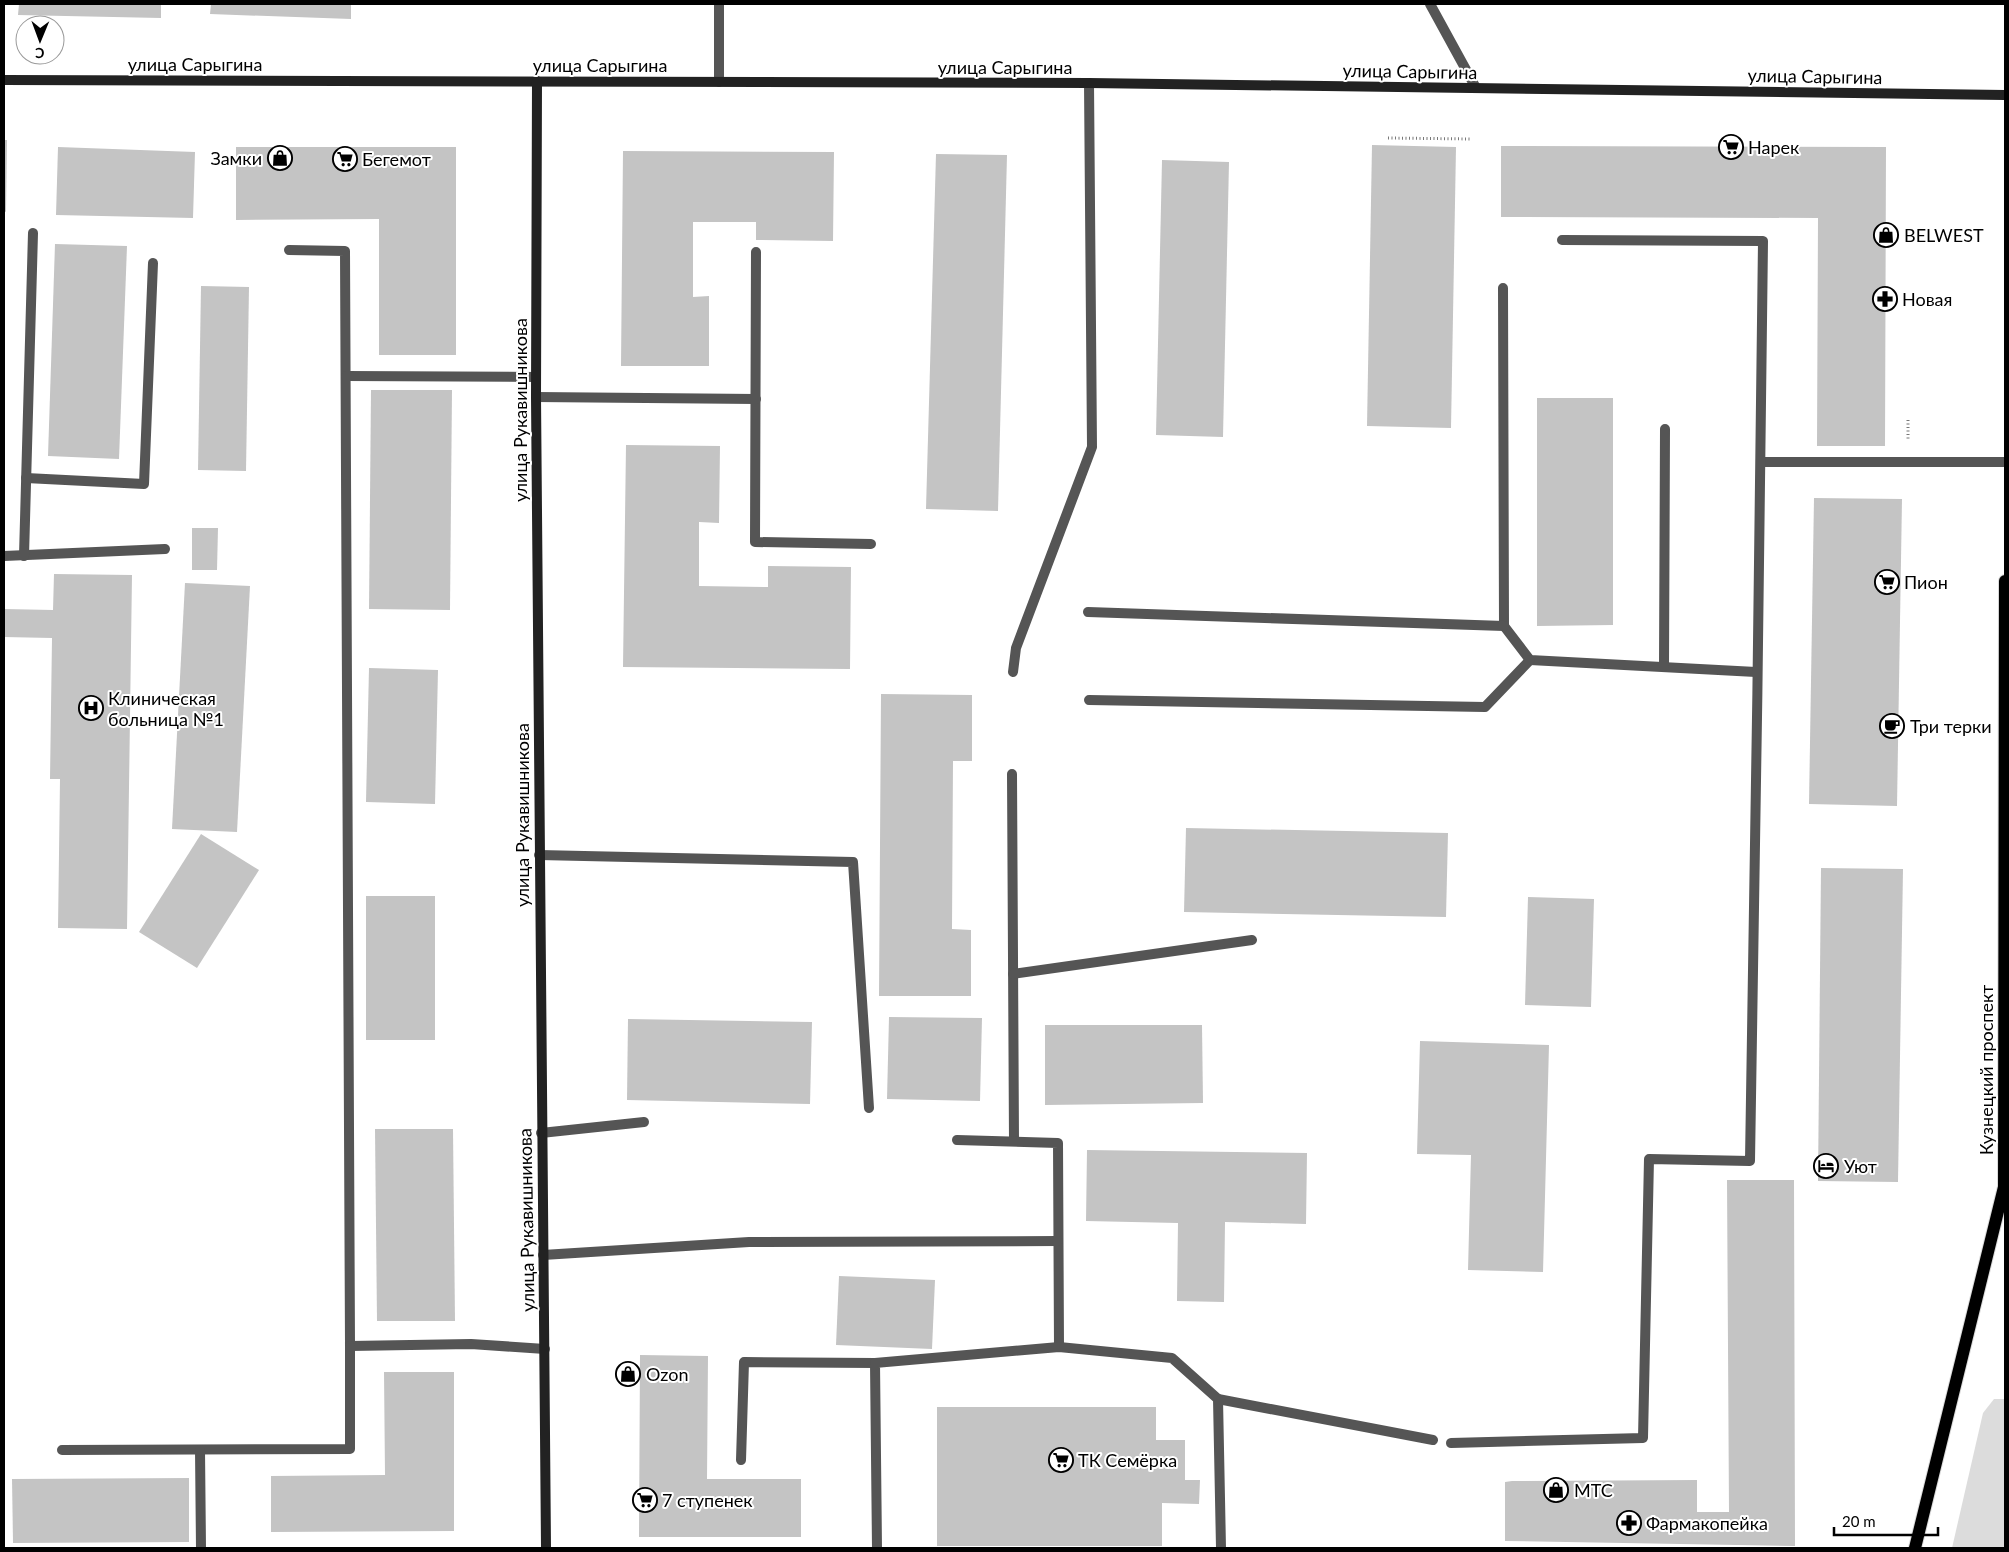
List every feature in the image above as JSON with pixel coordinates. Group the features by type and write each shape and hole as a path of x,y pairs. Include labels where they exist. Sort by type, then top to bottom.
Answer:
{"main road":[{"name":"Кузнецкий проспект","path":"1915,1548 2004,1187 2005,582"}],"street":[{"path":"719,4 719,82"},
{"path":"1430,4 1476,88"},
{"name":"улица Сарыгина","path":"4,80 1089,83 2005,94"},
{"name":"улица Рукавишникова","path":"537,81 536,397 546,1548"},
{"path":"1013,672 1016,648 1092,447 1089,83"},
{"path":"24,556 33,234"},
{"path":"1451,1443 1643,1438 1649,1159 1750,1161 1763,241 1562,240"},
{"path":"62,1450 350,1449 344,251 289,250"},
{"path":"756,252 755,542 870,544"},
{"path":"26,478 144,484 153,263"},
{"path":"1503,288 1504,626 1530,660"},
{"path":"346,376 536,377"},
{"path":"536,397 756,399"},
{"path":"1664,666 1665,429"},
{"path":"1761,462 2005,462"},
{"path":"4,556 165,550"},
{"path":"1088,612 1504,626"},
{"path":"1089,700 1485,707 1530,660 1756,672"},
{"path":"1012,774 1014,1141"},
{"path":"539,855 853,862 869,1108"},
{"path":"1013,974 1252,940"},
{"path":"541,1132 644,1122"},
{"path":"957,1140 1058,1143 1059,1347"},
{"path":"543,1255 749,1242 1058,1241"},
{"path":"350,1346 470,1344 545,1349"},
{"path":"741,1460 744,1362 875,1363 1059,1347 1172,1358 1218,1399 1433,1440"},
{"path":"875,1363 877,1548"},
{"path":"1218,1399 1221,1548"},
{"path":"200,1450 200,1548"}],"path":[{"path":"1388,138 1472,139"}],"shaded area":[{"path":"1994,1399 2005,1399 2005,1548 1952,1548 1983,1413"}],"building":[{"path":"19,4 161,4 161,18 18,15"},
{"path":"211,4 351,4 351,19 210,14"},
{"path":"4,140 7,140 6,212 4,211"},
{"path":"1372,145 1456,147 1451,428 1367,426"},
{"path":"1501,146 1886,147 1885,446 1817,446 1818,218 1501,217"},
{"path":"58,147 195,152 193,218 56,215"},
{"path":"236,147 456,147 456,355 379,355 379,219 236,220"},
{"path":"623,151 834,152 833,241 756,240 756,222 693,222 693,297 709,296 709,366 621,366"},
{"path":"936,154 1007,155 998,511 926,509"},
{"path":"1162,160 1229,162 1223,437 1156,435"},
{"path":"55,244 127,246 119,459 48,456"},
{"path":"201,286 249,287 246,471 198,470"},
{"path":"371,390 452,390 450,610 369,609"},
{"path":"1537,398 1613,398 1613,625 1537,626"},
{"path":"626,445 720,446 719,523 699,522 699,586 768,587 768,566 851,567 850,669 623,667"},
{"path":"1814,498 1902,499 1897,806 1809,804"},
{"path":"192,528 218,528 217,570 192,570"},
{"name":"Клиническая больница №1","path":"54,574 132,575 127,929 58,928 60,779 50,779 52,638 4,637 4,609 53,610"},
{"path":"185,583 250,586 237,832 172,829"},
{"path":"369,668 438,670 435,804 366,802"},
{"path":"881,694 972,695 972,761 953,761 952,929 971,930 971,996 879,996"},
{"path":"1186,828 1448,833 1446,917 1184,912"},
{"path":"201,834 259,870 197,968 139,932"},
{"path":"1821,868 1903,869 1898,1182 1818,1181"},
{"path":"366,896 435,896 435,1040 366,1040"},
{"path":"1528,897 1594,899 1591,1007 1525,1005"},
{"path":"889,1017 982,1018 980,1101 887,1099"},
{"path":"628,1019 812,1022 810,1104 627,1100"},
{"path":"1045,1025 1202,1025 1203,1103 1045,1105"},
{"path":"1420,1041 1549,1045 1543,1272 1468,1270 1471,1155 1417,1154"},
{"path":"375,1129 453,1129 455,1321 377,1321"},
{"path":"1087,1150 1307,1153 1306,1224 1225,1222 1224,1302 1177,1301 1178,1223 1086,1221"},
{"path":"1727,1180 1794,1180 1795,1546 1505,1541 1505,1482 1512,1481 1697,1480 1697,1512 1729,1512"},
{"path":"839,1276 935,1280 932,1349 836,1345"},
{"path":"640,1355 708,1356 707,1479 801,1479 801,1537 639,1537"},
{"path":"384,1372 454,1372 454,1531 271,1532 271,1476 385,1475"},
{"name":"ТК Семёрка","path":"937,1407 1156,1407 1156,1440 1185,1440 1185,1480 1200,1480 1199,1504 1162,1503 1162,1546 937,1546"},
{"path":"189,1478 189,1542 13,1543 12,1479"}],"place":[{"name":"Нарек","path":"1731,147"},
{"name":"Замки","path":"280,158"},
{"name":"Бегемот","path":"345,159"},
{"name":"BELWEST","path":"1886,235"},
{"name":"Новая","path":"1885,299"},
{"name":"Пион","path":"1887,582"},
{"name":"Клиническая больница №1","path":"91,708"},
{"name":"Три терки","path":"1892,726"},
{"name":"Уют","path":"1826,1166"},
{"name":"Ozon","path":"628,1374"},
{"name":"ТК Семёрка","path":"1061,1460"},
{"name":"МТС","path":"1556,1490"},
{"name":"7 ступенек","path":"645,1500"},
{"name":"Фармакопейка","path":"1629,1523"}]}
